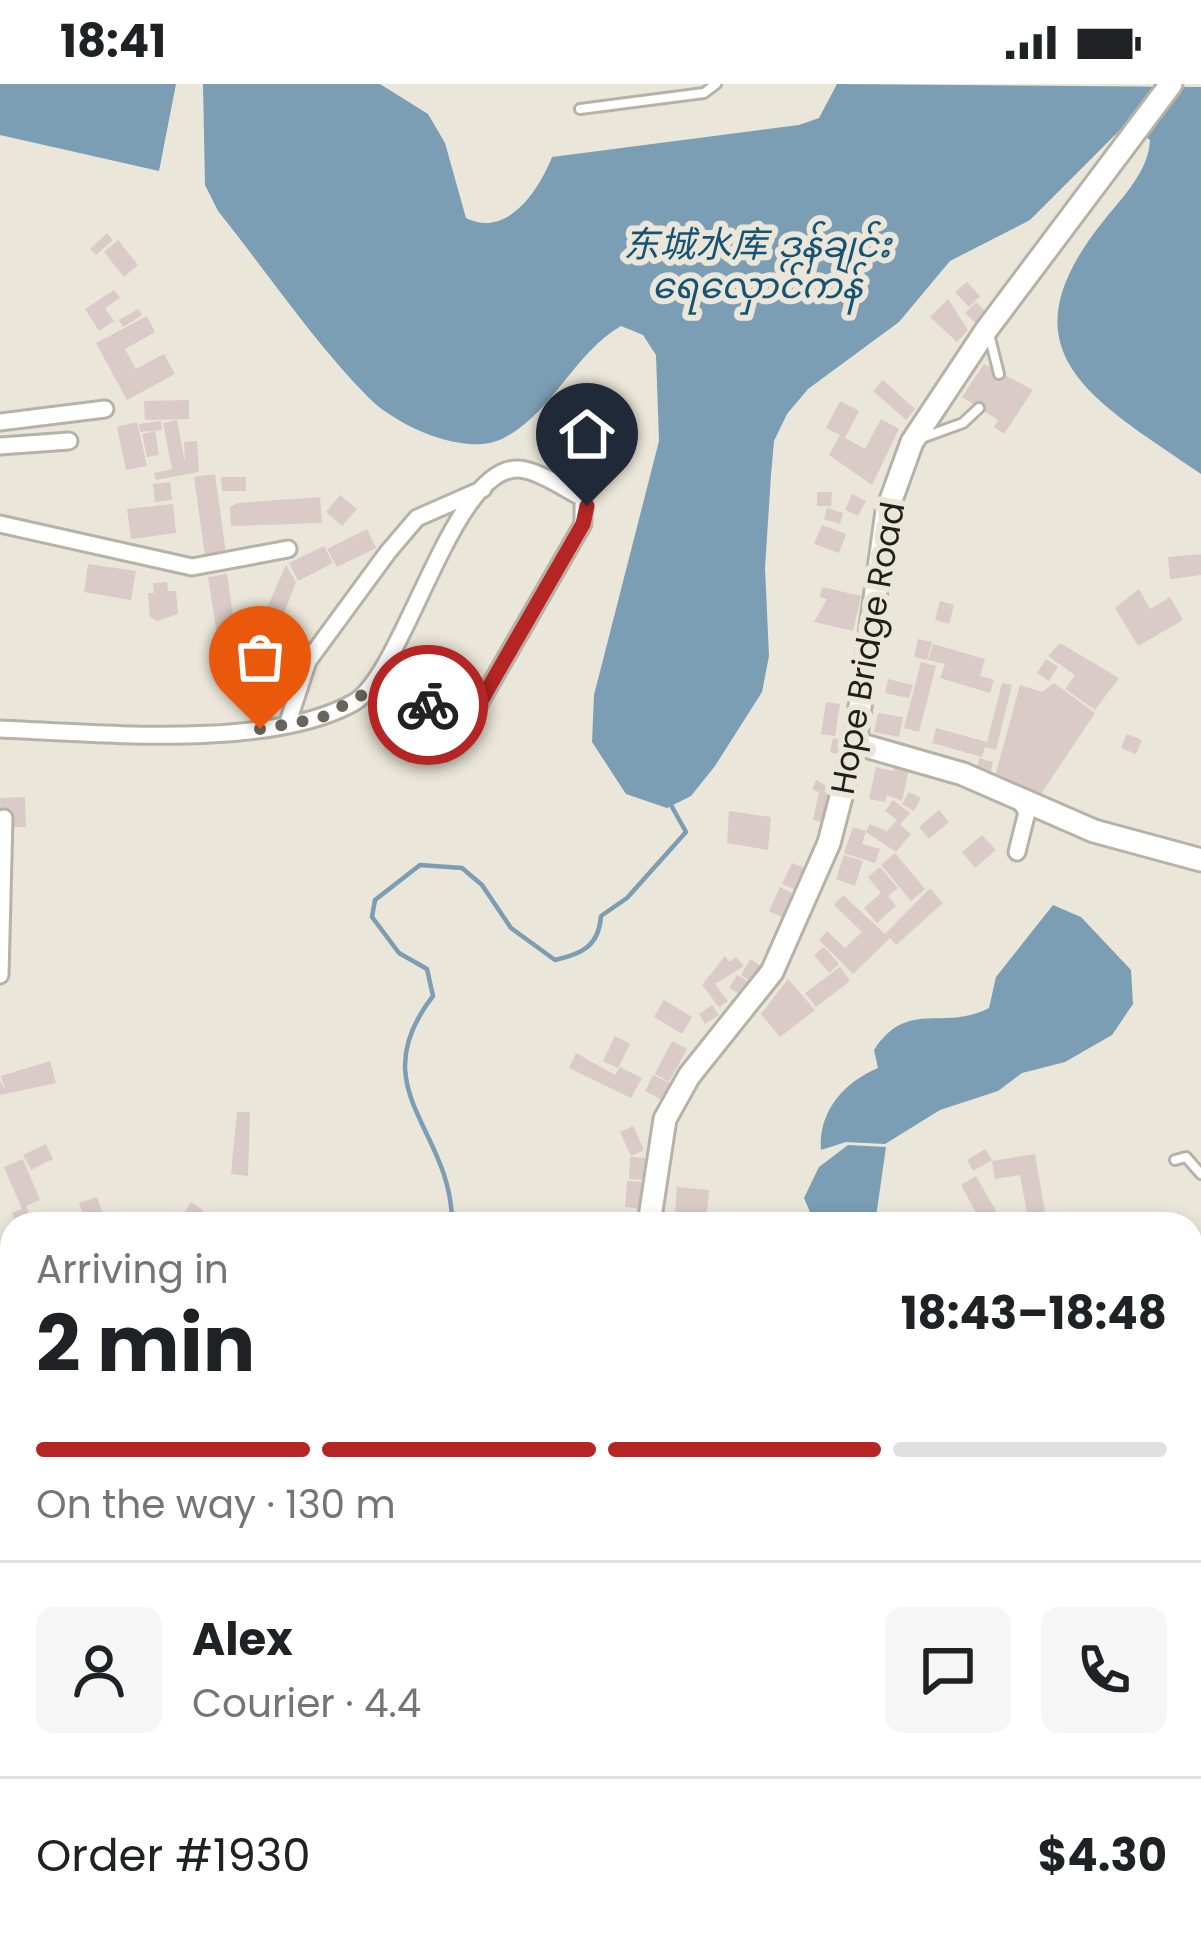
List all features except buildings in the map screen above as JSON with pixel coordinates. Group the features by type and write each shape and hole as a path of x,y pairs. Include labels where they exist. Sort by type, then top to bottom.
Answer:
{"main road":[{"name":"Hope Bridge Road","path":"651,1212 665,1119 689,1076 772,971 796,926 829,843 855,743 887,511 913,442 987,329 1171,84"},
{"path":"855,743 963,774 1094,831 1201,860"}],"street":[{"path":"0,422 105,409"},
{"path":"0,446 70,441"},
{"path":"0,729 234,732 287,725 321,718 371,690 402,692 451,716 474,713 583,524 583,498 523,468 417,518 308,661 287,725"},
{"path":"371,690 460,513 485,488"},
{"path":"0,524 192,567 288,549"},
{"path":"1017,852 1027,812 1020,801"},
{"path":"0,975 4,818"}],"lane":[{"path":"580,109 704,93 716,84"},
{"path":"987,329 999,374"},
{"path":"913,442 963,423 979,408"},
{"path":"1175,1160 1186,1157 1201,1174"}],"water":[{"path":"0,84 176,84 159,171 0,135"},
{"name":"东城水库 ဒွန်ချင်း ရေလှောင်ကန်","path":"203,84 380,84 428,114 445,143 466,218 481,223 508,217 520,208 552,157 799,125 819,118 837,84 1201,87 1201,474 1094,395 1072,368 1059,338 1059,304 1074,265 1134,182 1149,151 1150,140 1131,126 1122,128 1030,220 950,261 899,322 808,389 787,414 774,441 765,568 769,656 762,692 691,796 667,808 626,794 592,742 594,695 659,441 656,355 643,335 621,326 589,352 535,415 502,439 486,444 450,441 395,418 368,397 328,353 218,211 205,185"},
{"path":"1053,905 1081,917 1131,970 1133,1004 1112,1035 1065,1062 1022,1073 998,1091 940,1110 885,1144 846,1142 821,1150 829,1111 854,1081 878,1068 874,1050 887,1034 913,1020 972,1015 989,1008 996,977"},
{"path":"848,1145 886,1147 877,1212 810,1212 804,1198 819,1167"}],"waterway":[{"path":"451,1212 439,1162 407,1084 405,1058 413,1029 433,996 427,969 399,953 372,917 375,900 420,865 462,868 482,885 511,928 555,960 565,958 593,942 601,916 627,898 686,832 671,805"}],"way so far":[{"path":"260,729 321,718 371,690 402,692 428,705"}],"route":[{"path":"428,705 451,716 474,713 583,524 587,506"}]}
